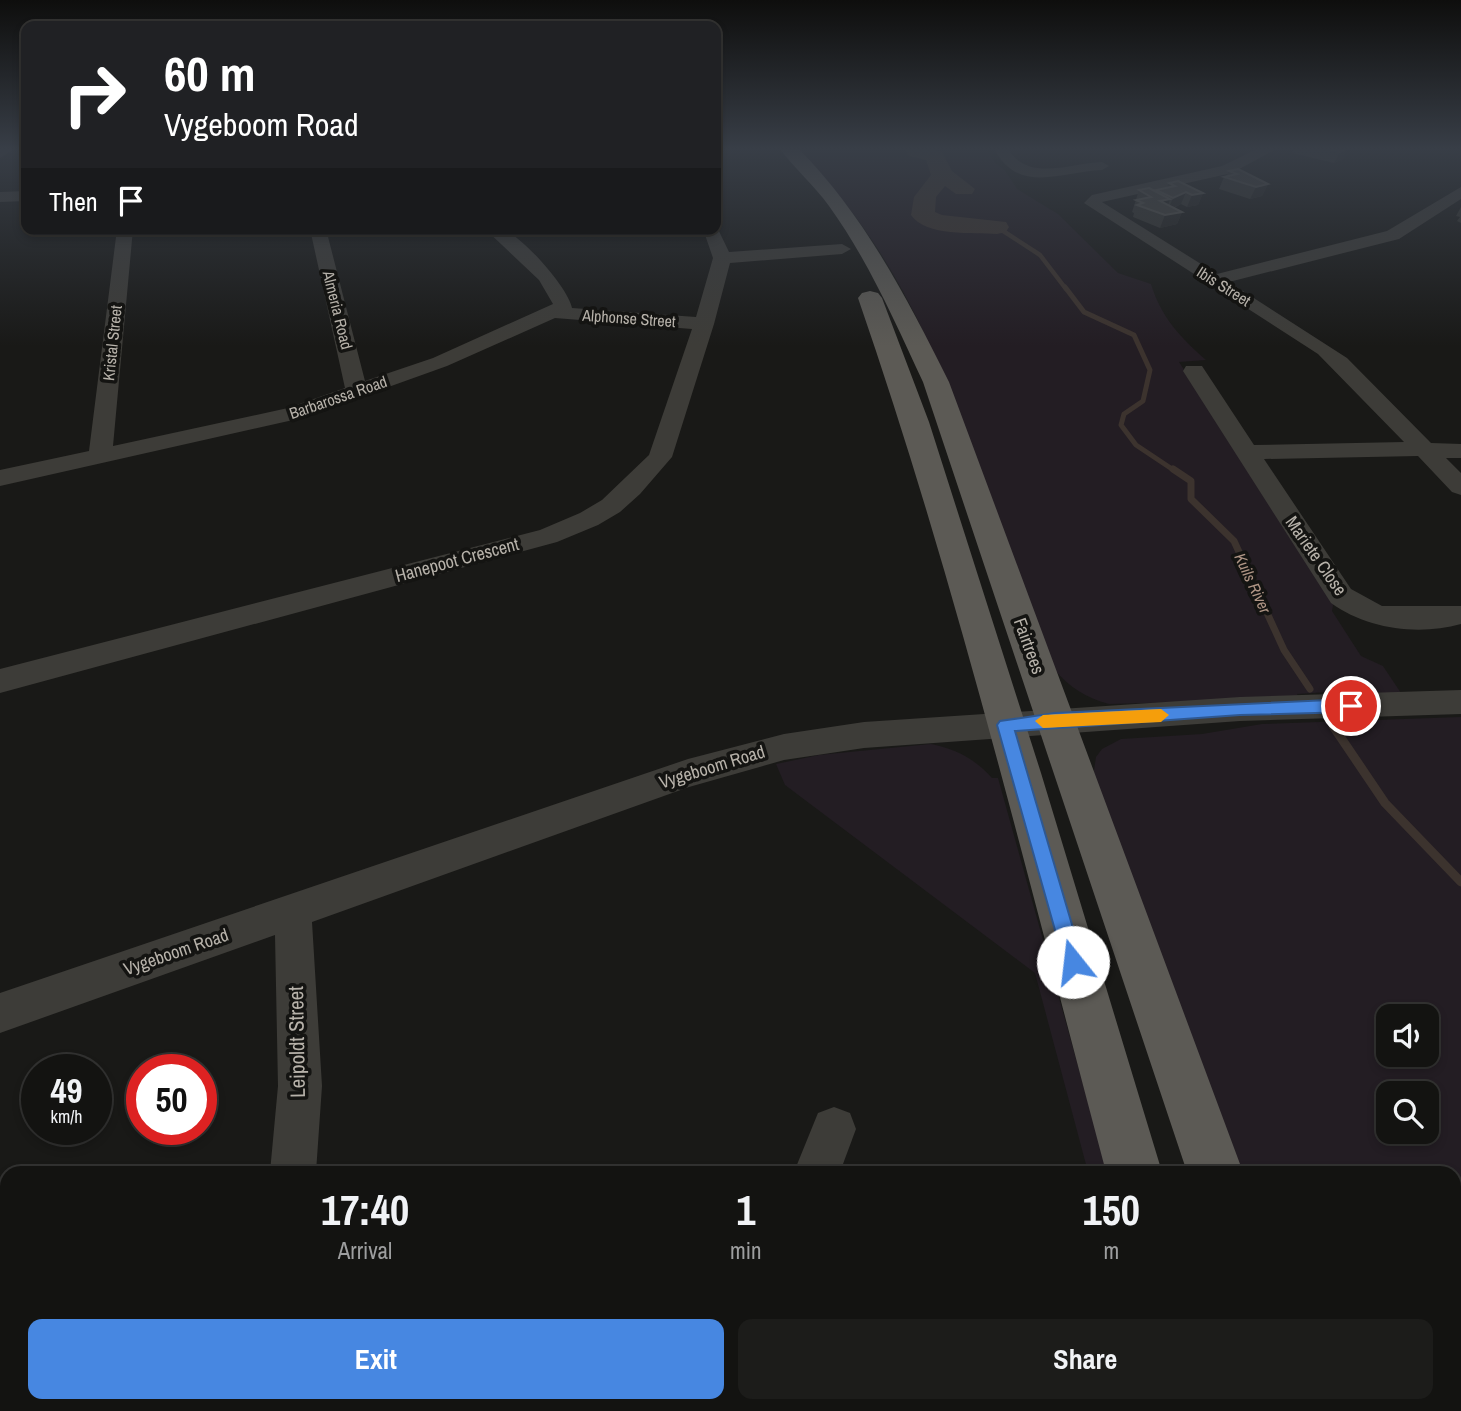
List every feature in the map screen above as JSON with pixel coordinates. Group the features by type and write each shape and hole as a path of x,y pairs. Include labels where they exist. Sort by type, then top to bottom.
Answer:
{"main road":[{"name":"Fairtrees","path":"819,214 868,292 1030,722 1212,1166"},
{"name":"Fairtrees","path":"846,214 896,298 936,382 1030,722 1133,1166"}],"street":[{"name":"Ibis Street","path":"1109,214 1340,362 1461,487"},
{"path":"1214,280 1393,234 1429,214"},
{"name":"Kristal Street","path":"100,456 124,235"},
{"name":"Almeria Road","path":"319,235 357,392"},
{"path":"500,235 560,296 563,307 554,312"},
{"path":"713,235 722,258 842,249"},
{"name":"Hanepoot Crescent","path":"0,681 548,536 589,519 631,489 660,457 704,324 722,258"},
{"name":"Barbarossa Road","path":"0,478 263,421 357,392 440,362 554,312"},
{"name":"Alphonse Street","path":"554,312 704,324"},
{"name":"Mariete Close","path":"1194,371 1341,596 1367,614 1387,618 1456,615"},
{"path":"1247,452 1461,452"},
{"name":"Vygeboom Road","path":"0,1013 733,759 794,745 851,736 1030,722 1240,709 1461,702"},
{"name":"Leipoldt Street","path":"293,912 300,1086 293,1166"},
{"path":"819,1166 834,1129"}],"shaded area":[{"path":"853,214 1058,214 1118,273 1151,284 1160,307 1172,326 1206,360 1179,362 1334,600 1332,611 1361,656 1383,666 1403,696 1331,697 1328,692 1297,694 1299,699 1109,704 1085,695 1066,681 1054,669 981,474 927,340 886,261"},
{"path":"1461,717 1461,1166 1236,1166 1093,777 1096,757 1102,749 1121,739 1202,734 1262,724"},
{"path":"931,744 965,756 992,778 998,778 1108,1166 1086,1166 1035,973 785,785 776,764 819,755"}],"waterway":[{"name":"Kuils River","path":"923,214 937,222 997,227"},
{"name":"Kuils River","path":"997,227 1040,255 1066,289"},
{"name":"Kuils River","path":"1065,287 1084,312 1134,335 1150,370 1143,401 1124,414 1121,425 1136,445 1175,471"},
{"name":"Kuils River","path":"1173,469 1191,481 1191,499 1234,541 1284,650 1310,689"},
{"name":"Kuils River","path":"1333,726 1385,803 1461,882"}],"slow traffic":[{"path":"1043,721 1161,715"}],"route":[{"path":"1073,962 1006,725 1240,709 1351,706"}]}
